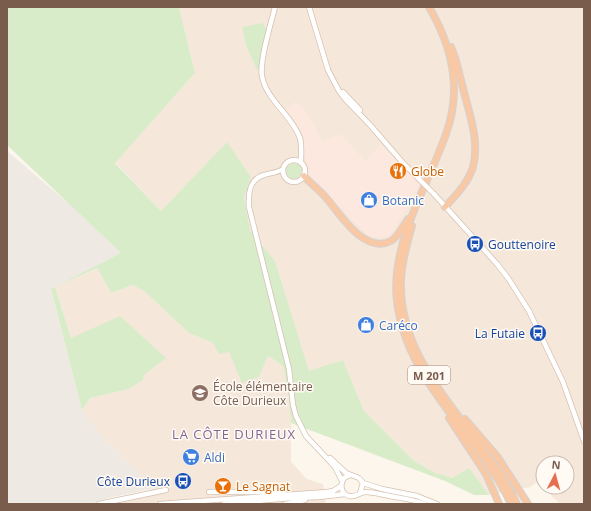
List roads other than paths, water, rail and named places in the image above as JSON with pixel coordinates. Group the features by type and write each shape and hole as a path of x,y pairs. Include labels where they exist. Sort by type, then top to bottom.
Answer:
{"highway":[{"name":"M 201","path":"429,7 445,38 449,50 454,75 454,100 447,133 414,208 400,251 396,280 396,299 400,322 405,339 417,365 478,441 503,477 517,504"},
{"name":"M 201","path":"432,7 445,29 451,47 455,62 457,91 453,124 443,152 423,194 406,246 401,280 405,321 410,338 434,387 498,479 511,504"},
{"path":"445,207 460,191 469,176 474,158 475,147 470,116 456,57 451,47"},
{"path":"304,176 322,193 359,236 371,243 382,243 392,240 400,231 414,208"},
{"path":"434,387 468,448 486,474 499,504"},
{"path":"434,387 497,456 528,504"}],"main road":[{"path":"269,174 284,176 288,180 294,182 299,181 304,176 305,170 301,163 301,143 298,133 266,88 262,76 262,61 275,7"},
{"path":"309,7 328,70 339,91 402,163 434,194 500,268 529,311 562,382 584,441"},
{"path":"284,176 283,170 287,163 295,160 300,151"},
{"path":"295,160 301,163"},
{"path":"283,170 256,178 249,192 249,207 289,369 292,405 306,436 335,467 344,494"},
{"path":"321,452 350,475 360,478 363,483 377,488 417,496 437,504"},
{"path":"285,504 331,492 341,484 344,478 350,475"},
{"path":"360,492 363,483"},
{"path":"99,504 166,490"},
{"path":"209,492 318,495"},
{"path":"160,504 318,495 344,494 354,496 360,492 372,492 425,504"},
{"path":"224,504 318,495"}],"place":[{"name":"Globe","path":"398,171"},
{"name":"Botanic","path":"369,200"},
{"name":"Gouttenoire","path":"475,244"},
{"name":"Caréco","path":"366,325"},
{"name":"La Futaie","path":"538,333"},
{"name":"École élémentaire Côte Durieux","path":"200,393"},
{"name":"Aldi","path":"191,457"},
{"name":"Côte Durieux","path":"183,481"},
{"name":"Le Sagnat","path":"223,486"}],"district":[{"name":"LA CÔTE DURIEUX","path":"234,434"}]}
